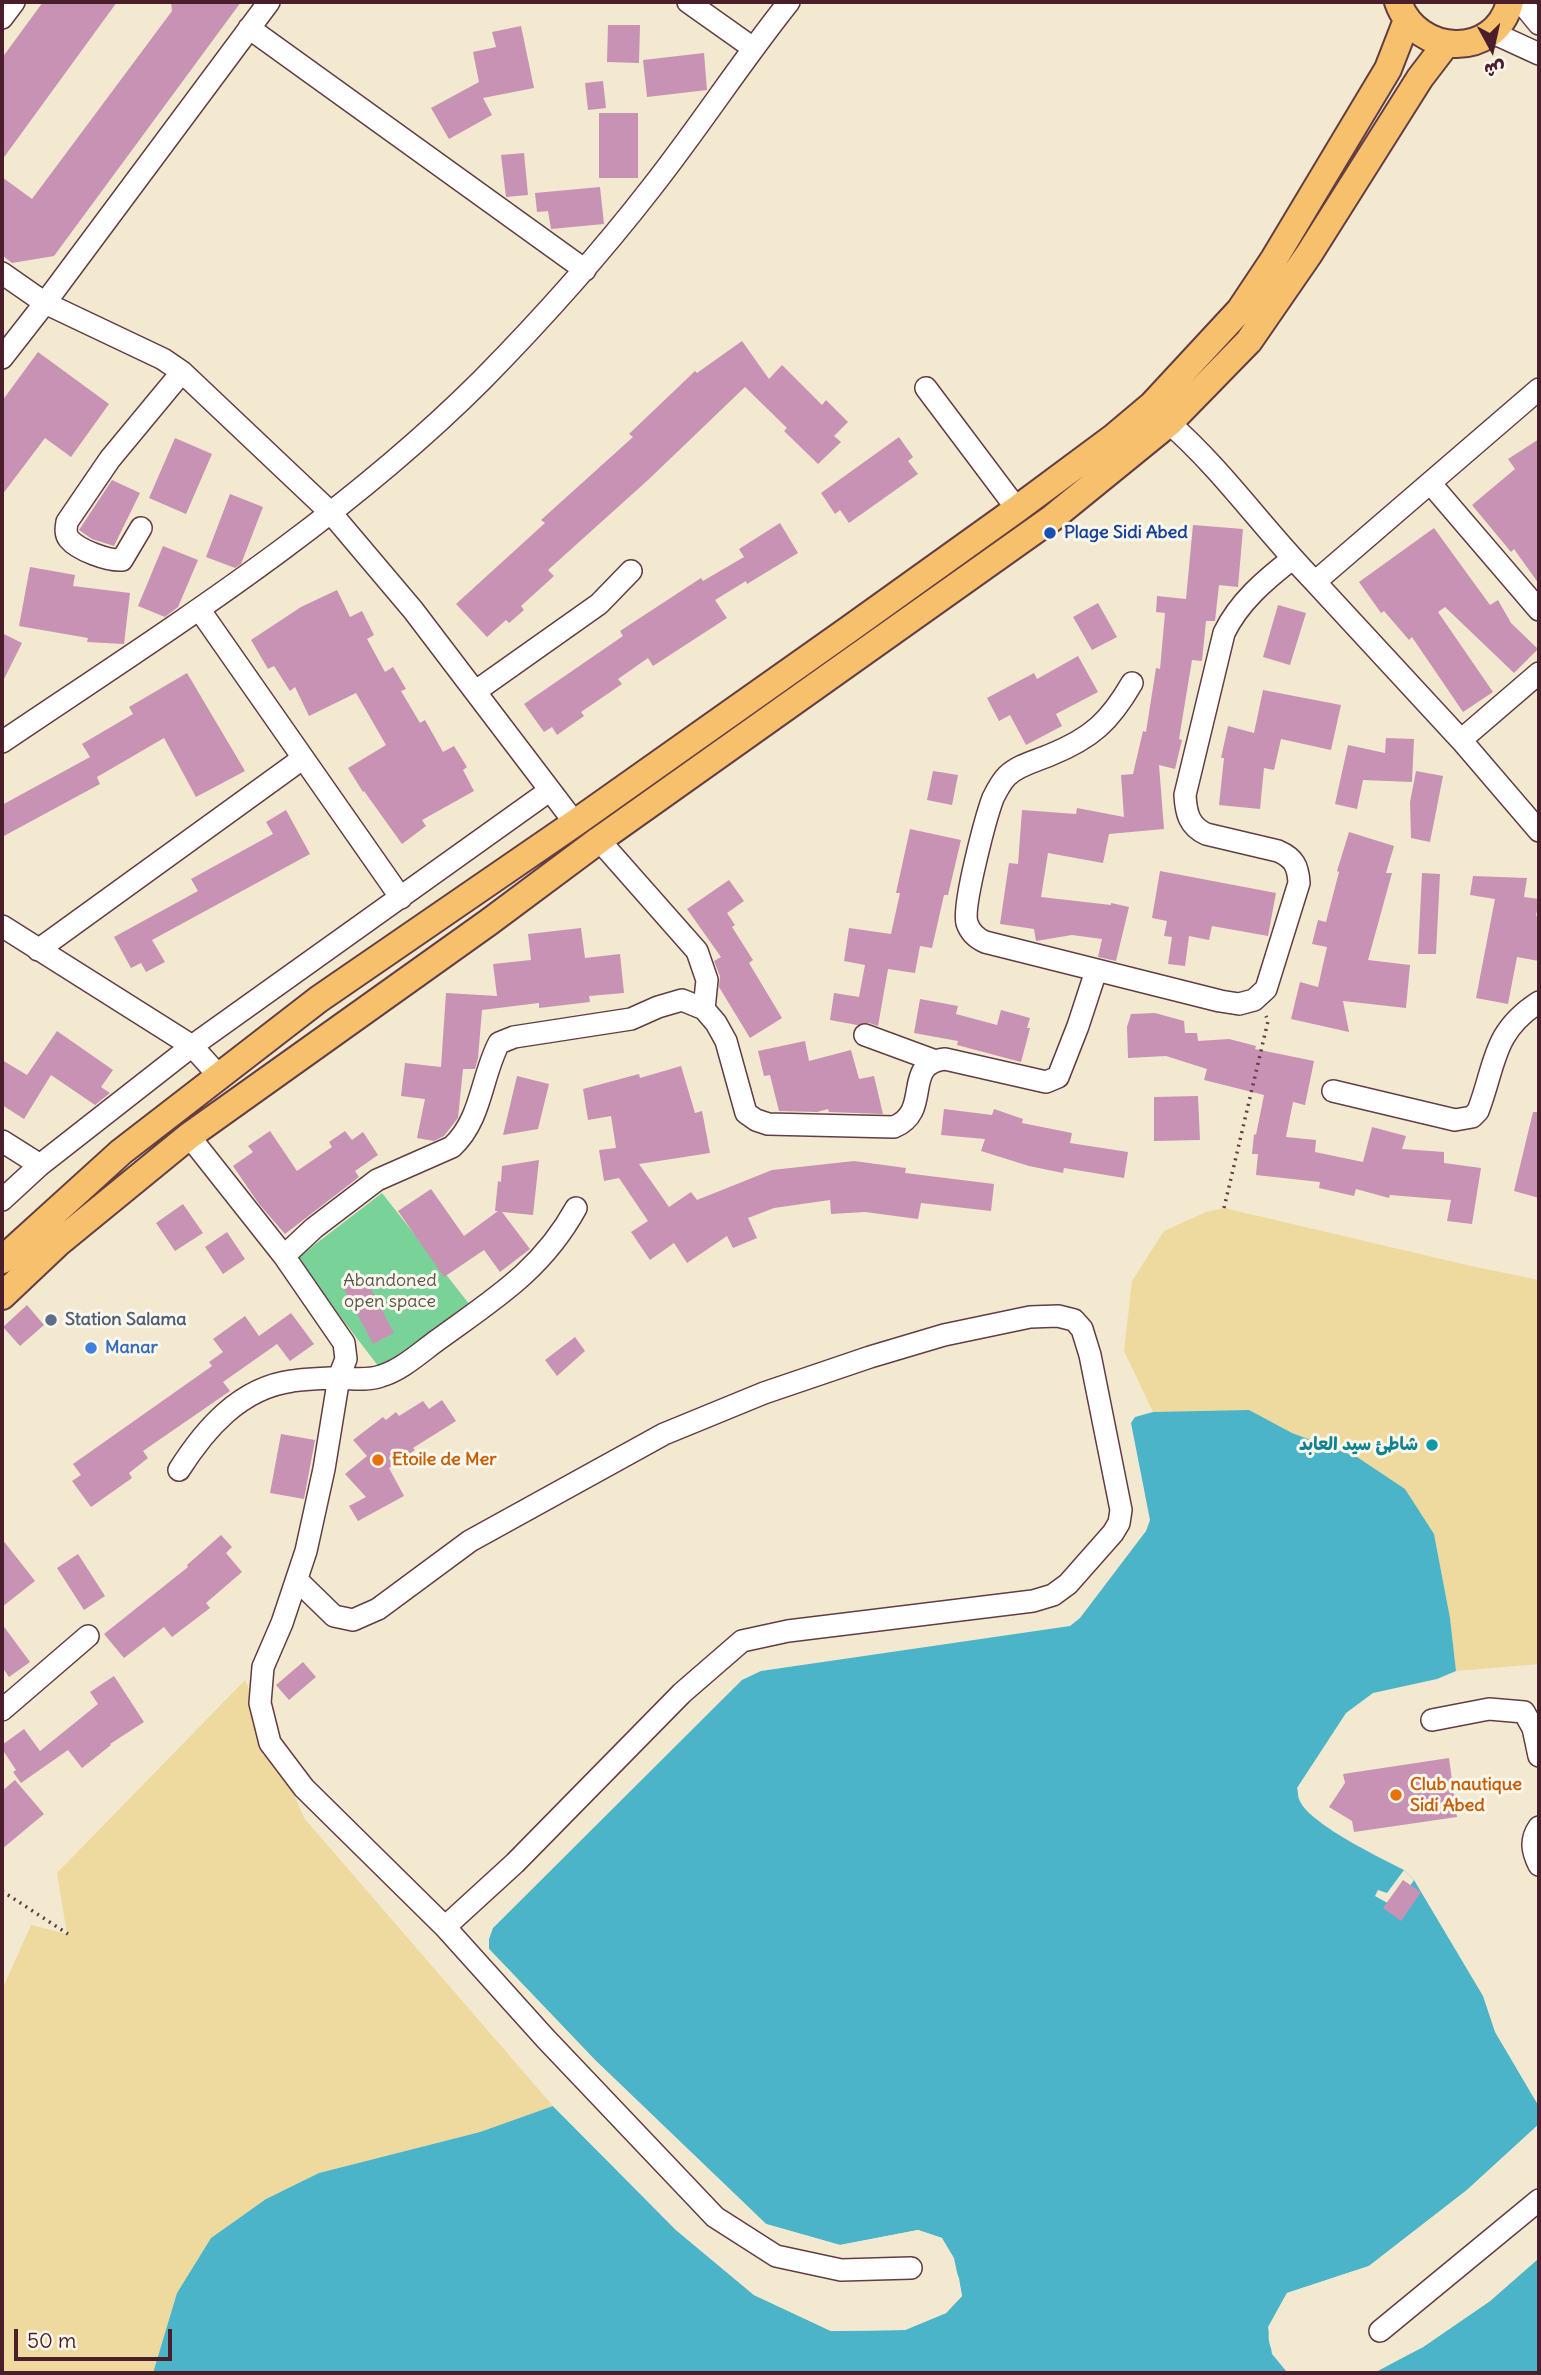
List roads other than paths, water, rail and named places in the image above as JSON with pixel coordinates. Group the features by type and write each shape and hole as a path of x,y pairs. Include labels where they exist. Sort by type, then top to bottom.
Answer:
{"main road":[{"path":"1403,11 1417,31 1431,40 1462,44 1478,40 1491,32 1502,20 1510,2"},
{"path":"2,1260 121,1152 319,999 575,823 1017,509 1114,437 1152,405 1240,310 1317,190 1388,69 1403,11"},
{"path":"2,1297 57,1244 189,1136 1051,519 1169,423 1249,341 1309,254 1420,78 1446,44"}],"street":[{"path":"2,18 14,2"},
{"path":"2,358 269,2"},
{"path":"688,2 753,48"},
{"path":"2,742 199,609 331,513 406,450 481,380 585,270 653,186 789,2"},
{"path":"1521,2 1539,24"},
{"path":"249,29 585,270"},
{"path":"1491,32 1539,54"},
{"path":"2,273 45,303 163,359 182,372 331,513 413,610 575,823"},
{"path":"141,528 122,560 114,560 80,547 68,538 65,530 67,522 110,459 182,372"},
{"path":"926,388 1017,509"},
{"path":"1315,582 1538,392"},
{"path":"1169,423 1195,445 1292,559 1461,740 1539,831"},
{"path":"1431,484 1539,610"},
{"path":"1132,683 1117,709 1103,725 1075,744 1014,769 1000,785 993,799 966,910 968,926 977,938 1096,971 1220,1001 1239,1004 1254,1000 1266,989 1299,883 1295,862 1289,855 1278,851 1197,830 1189,821 1185,795 1224,634 1234,615 1253,592 1292,559"},
{"path":"476,691 599,604 631,570"},
{"path":"199,609 401,898"},
{"path":"1461,740 1539,673"},
{"path":"38,950 302,759"},
{"path":"2,1200 40,1165 192,1046 549,791"},
{"path":"599,840 696,951 707,980 704,1009"},
{"path":"2,926 192,1046 219,1076"},
{"path":"865,1035 933,1060 945,1059 1046,1082 1058,1077 1096,971"},
{"path":"284,1256 313,1228 377,1180 452,1147 472,1123 499,1043 514,1037 631,1018 682,1000 704,1009 716,1023 726,1041 746,1113 768,1124 894,1127 905,1122 912,1114 921,1074 933,1060"},
{"path":"1334,1091 1455,1120 1472,1118 1478,1111 1495,1051 1505,1033 1519,1017 1539,1002"},
{"path":"189,1136 284,1256 344,1343 346,1359 340,1377 306,1551 263,1667 260,1703 270,1743 304,1788 445,1927 545,2038 716,2217 776,2256 841,2270 911,2268"},
{"path":"2,1141 40,1165"},
{"path":"179,1470 197,1442 225,1412 253,1394 289,1381 340,1377 355,1380 382,1376 403,1364 513,1285 540,1261 563,1232 576,1208"},
{"path":"297,1580 334,1616 353,1620 378,1609 470,1541 664,1434 764,1393 944,1335 1030,1317 1058,1316 1073,1320 1082,1329 1090,1355 1121,1510 1119,1523 1113,1533 1068,1584 1053,1595 1033,1601 788,1631 742,1641 682,1693 515,1863 445,1927"},
{"path":"2,1710 88,1636"},
{"path":"1432,1720 1489,1709 1524,1712 1533,1728 1539,1756"},
{"path":"1539,1827 1533,1836 1533,1847 1539,1865"},
{"path":"1380,2331 1539,2200"}],"water":[{"path":"1249,1410 1292,1433 1357,1457 1405,1489 1434,1534 1450,1618 1456,1671 1437,1679 1373,1693 1346,1713 1297,1788 1298,1797 1316,1819 1363,1849 1404,1870 1414,1880 1483,1996 1495,2032 1538,2105 1537,2126 1467,2190 1369,2266 1287,2293 1274,2316 1269,2342 1272,2351 1288,2373 153,2373 177,2293 211,2238 266,2199 319,2173 480,2132 553,2106 676,2230 754,2295 831,2331 905,2330 946,2313 962,2296 959,2278 942,2238 918,2230 840,2245 766,2224 595,2060 489,1949 489,1939 493,1928 742,1680 761,1671 1070,1626 1080,1618 1146,1531 1150,1520 1131,1423 1135,1417 1153,1412"},
{"path":"1539,2258 1539,2373 1374,2373 1423,2347 1490,2301"}],"place":[{"name":"Plage Sidi Abed","path":"1050,533"},
{"name":"Station Salama","path":"51,1320"},
{"name":"Manar","path":"91,1348"},
{"name":"شاطئ سيد العابد","path":"1432,1445"},
{"name":"Etoile de Mer","path":"378,1460"},
{"name":"Club nautique Sidi Abed","path":"1396,1795"}],"park label":[{"name":"Abandoned open space","path":"390,1291"}]}
